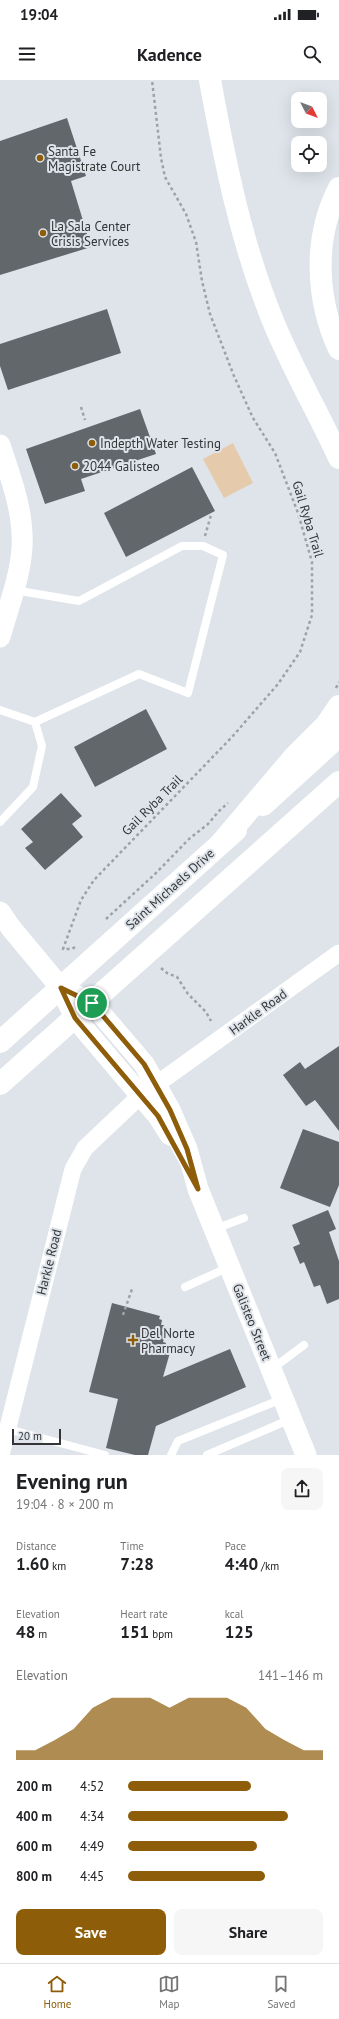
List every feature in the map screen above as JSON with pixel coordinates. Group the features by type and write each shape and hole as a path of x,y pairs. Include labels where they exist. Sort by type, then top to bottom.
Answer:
{"main road":[{"path":"210,80 228,177 255,272 273,321 285,348 297,374 323,422 339,458"},
{"path":"339,188 328,214 320,253 320,288 330,331 339,349"},
{"path":"323,422 339,442"},
{"path":"221,844 294,757 326,725 336,700"},
{"name":"Saint Michaels Drive","path":"0,1042 339,736"},
{"path":"0,1084 339,782"}],"street":[{"path":"0,445 14,487 21,522 22,548 19,572 0,637"},
{"name":"Galisteo Street","path":"0,912 11,928 61,988 75,1018 149,1089 187,1149 198,1189 306,1455"},
{"name":"Harkle Road","path":"1,1455 73,1169 85,1148 149,1089 339,953"},
{"name":"Galisteo Street","path":"61,988 92,1003 144,1064 149,1089"}],"lane":[{"path":"0,710 35,722 139,674 188,692 223,555 203,546 182,546 79,601 13,590"},
{"path":"0,822 33,787 42,746 35,722"},
{"path":"214,1230 244,1218"},
{"path":"185,1287 229,1267"},
{"path":"271,1370 304,1345"},
{"path":"171,1455 178,1441 283,1399"},
{"path":"207,1455 291,1419"},
{"path":"8,1430 105,1455"}],"path":[{"name":"Gail Ryba Trail","path":"78,945 72,949 63,949 81,900 94,880 232,737 278,684 300,652 312,615 312,562 298,513 275,453 253,418 234,376 210,314 202,281 196,242 186,214 165,177 161,158 152,80"},
{"path":"81,407 85,420"},
{"path":"208,526 211,515"},
{"path":"336,700 339,682"},
{"path":"104,921 230,802"},
{"path":"161,968 167,973 177,977 188,994 206,1012 211,1021"},
{"path":"124,1315 132,1289"}],"shaded area":[{"path":"233,443 253,483 224,498 203,459"}],"building":[{"path":"67,118 86,176 71,181 91,247 0,275 0,141"},
{"path":"107,309 121,353 8,390 0,366 0,344"},
{"name":"2044 Galisteo","path":"140,409 156,454 81,479 85,491 45,504 26,449"},
{"path":"192,467 215,511 126,557 104,513"},
{"path":"146,709 167,749 95,787 74,747"},
{"path":"61,793 82,816 72,824 83,837 45,870 25,848 33,842 21,829"},
{"path":"339,1046 339,1131 315,1100 306,1106 283,1075 300,1062 305,1069"},
{"path":"303,1129 339,1142 339,1185 330,1207 280,1188"},
{"path":"328,1210 336,1229 329,1232 339,1261 339,1299 327,1304 320,1285 314,1287 304,1262 300,1264 293,1247 300,1244 292,1225"},
{"path":"112,1303 160,1316 159,1319 162,1320 161,1325 164,1325 162,1331 166,1332 163,1342 166,1343 165,1347 171,1349 163,1377 230,1349 246,1387 156,1426 148,1455 135,1455 106,1448 118,1399 89,1392"}],"place":[{"name":"Santa Fe Magistrate Court","path":"40,158"},
{"name":"La Sala Center Crisis Services","path":"43,233"},
{"name":"Indepth Water Testing","path":"92,443"},
{"name":"2044 Galisteo","path":"75,466"},
{"name":"Del Norte Pharmacy","path":"133,1340"}],"route":[{"path":"61,988 92,1003 144,1064 157,1084 187,1149 198,1189 158,1116 75,1018 61,988"}]}
